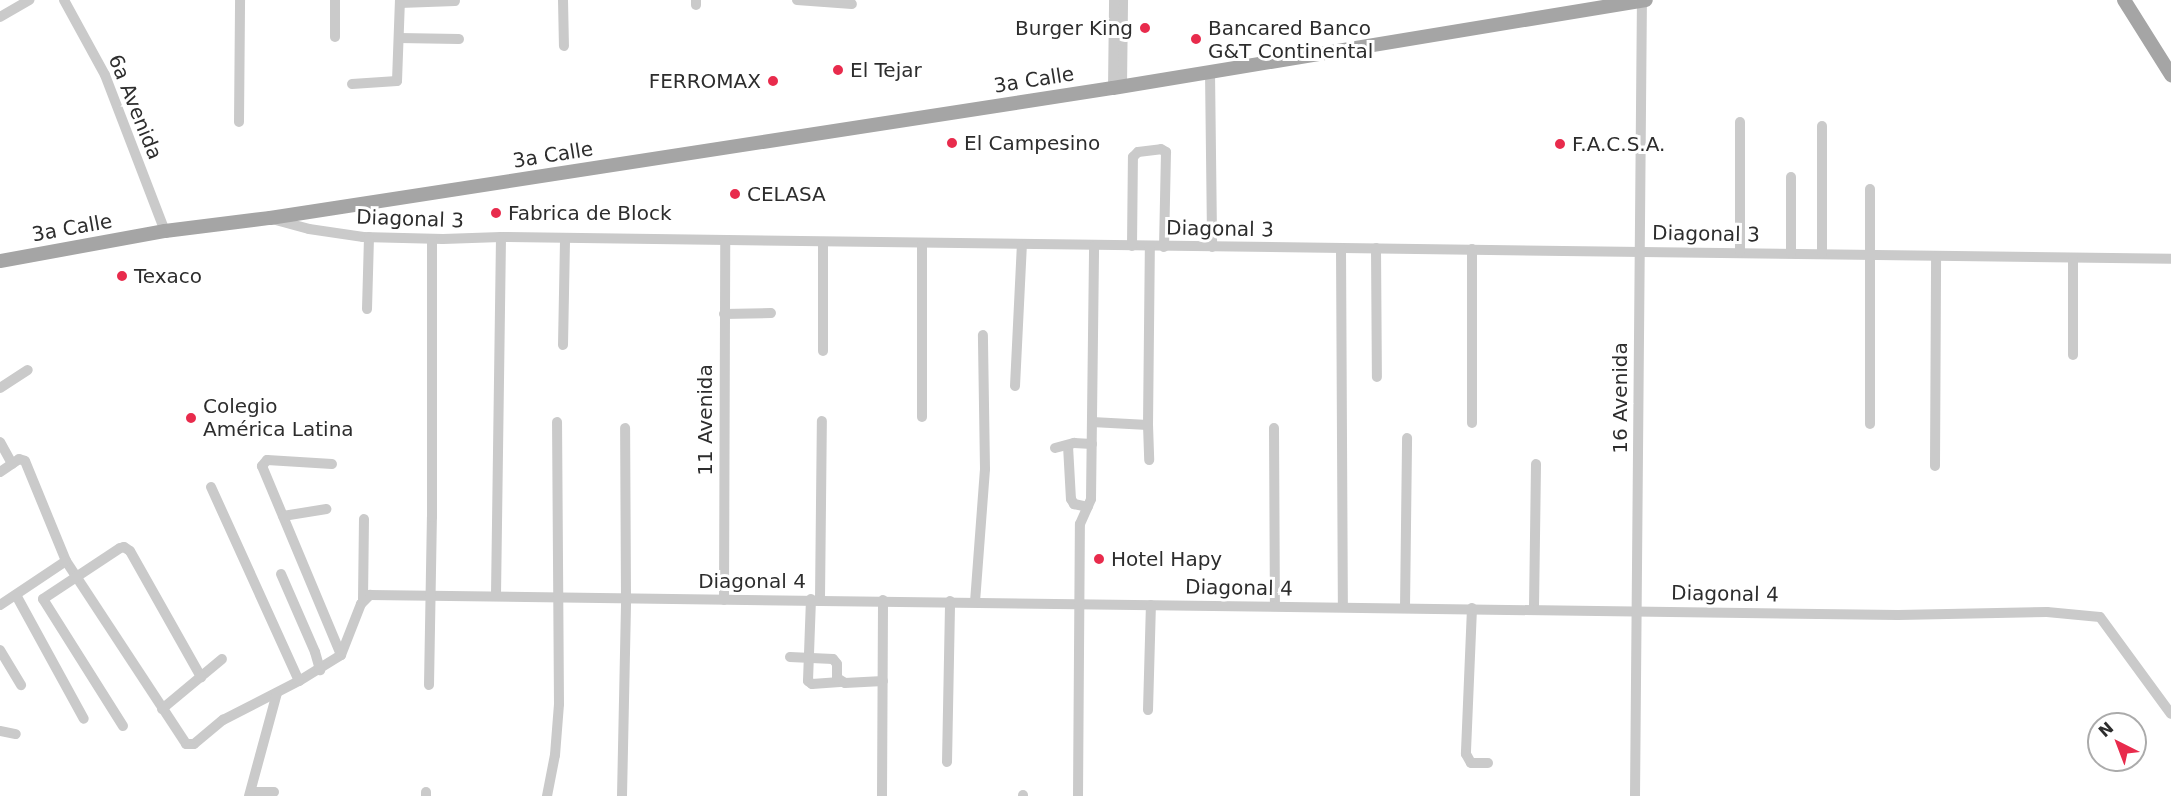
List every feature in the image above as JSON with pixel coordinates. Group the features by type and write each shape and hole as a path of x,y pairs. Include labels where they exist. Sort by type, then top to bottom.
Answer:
{"main road":[{"name":"3a Calle","path":"0,261 165,231 270,218 1117,87 1644,0"},
{"path":"2124,0 2171,75"}],"street":[{"path":"0,17 30,0"},
{"name":"6a Avenida","path":"64,0 105,75 165,231"},
{"path":"239,122 240,0"},
{"path":"335,0 335,37"},
{"path":"563,0 564,46"},
{"path":"797,0 852,4"},
{"path":"1114,0 1118,30"},
{"path":"1117,87 1118,30 1123,0"},
{"name":"16 Avenida","path":"1635,796 1638,251 1644,0"},
{"path":"352,84 396,81 400,1 455,1"},
{"path":"399,38 459,39"},
{"path":"1210,72 1212,247"},
{"path":"1740,122 1740,252"},
{"path":"1822,126 1822,254"},
{"path":"1132,246 1133,157 1138,152 1161,149 1166,152 1164,247"},
{"path":"1791,177 1791,253"},
{"path":"1870,189 1870,424"},
{"name":"Diagonal 3","path":"270,218 309,230 369,237 432,239 501,237 2171,259"},
{"path":"367,309 369,237"},
{"path":"496,595 501,237"},
{"path":"563,345 565,238"},
{"path":"429,685 432,239"},
{"name":"11 Avenida","path":"724,600 725,241"},
{"path":"823,242 823,351"},
{"path":"922,244 922,417"},
{"path":"1015,386 1022,245"},
{"path":"1078,796 1080,524 1091,499 1094,246"},
{"path":"1149,460 1150,246"},
{"path":"1341,248 1343,607"},
{"path":"1376,248 1377,377"},
{"path":"1472,249 1473,423"},
{"path":"1935,466 1936,256"},
{"path":"2073,259 2073,355"},
{"path":"724,314 771,313"},
{"path":"975,602 985,469 983,335"},
{"path":"0,388 28,370"},
{"path":"822,421 816,599 808,682 883,681"},
{"path":"547,796 555,755 559,704 557,422"},
{"path":"1092,422 1148,425"},
{"path":"622,796 626,599 624,428"},
{"path":"1274,428 1275,606"},
{"path":"1405,608 1407,438"},
{"path":"0,442 12,464"},
{"path":"1055,448 1072,443 1092,444"},
{"path":"1068,446 1071,499 1074,504 1088,507"},
{"path":"0,472 19,459 25,461 66,561 183,741 190,746 223,720 320,670 341,655 367,598 364,519"},
{"path":"332,465 264,461 263,469 341,655"},
{"path":"1534,608 1536,464"},
{"path":"211,487 299,681"},
{"path":"283,516 326,508"},
{"path":"123,726 43,599 120,548 128,548 201,677"},
{"path":"0,605 66,561"},
{"path":"281,574 318,658 320,670"},
{"path":"16,595 84,719"},
{"name":"Diagonal 4","path":"367,598 496,595 626,599 816,599 1151,605 1534,608 1898,615 2048,612 2096,615 2104,621 2171,714"},
{"path":"882,796 883,600"},
{"path":"947,762 950,601"},
{"path":"1148,710 1151,605"},
{"path":"1472,608 1466,754 1471,763 1488,763"},
{"path":"0,650 21,685"},
{"path":"790,657 833,659 837,664 837,678 840,682"},
{"path":"162,709 222,659"},
{"path":"274,792 250,794 277,693"},
{"path":"0,731 16,734"}],"place":[{"name":"Burger King","path":"1145,28"},
{"name":"Bancared Banco G&T Continental","path":"1196,39"},
{"name":"El Tejar","path":"838,70"},
{"name":"FERROMAX","path":"773,81"},
{"name":"El Campesino","path":"952,143"},
{"name":"F.A.C.S.A.","path":"1560,144"},
{"name":"CELASA","path":"735,194"},
{"name":"Fabrica de Block","path":"496,213"},
{"name":"Texaco","path":"122,276"},
{"name":"Colegio América Latina","path":"191,418"},
{"name":"Hotel Hapy","path":"1099,559"}]}
